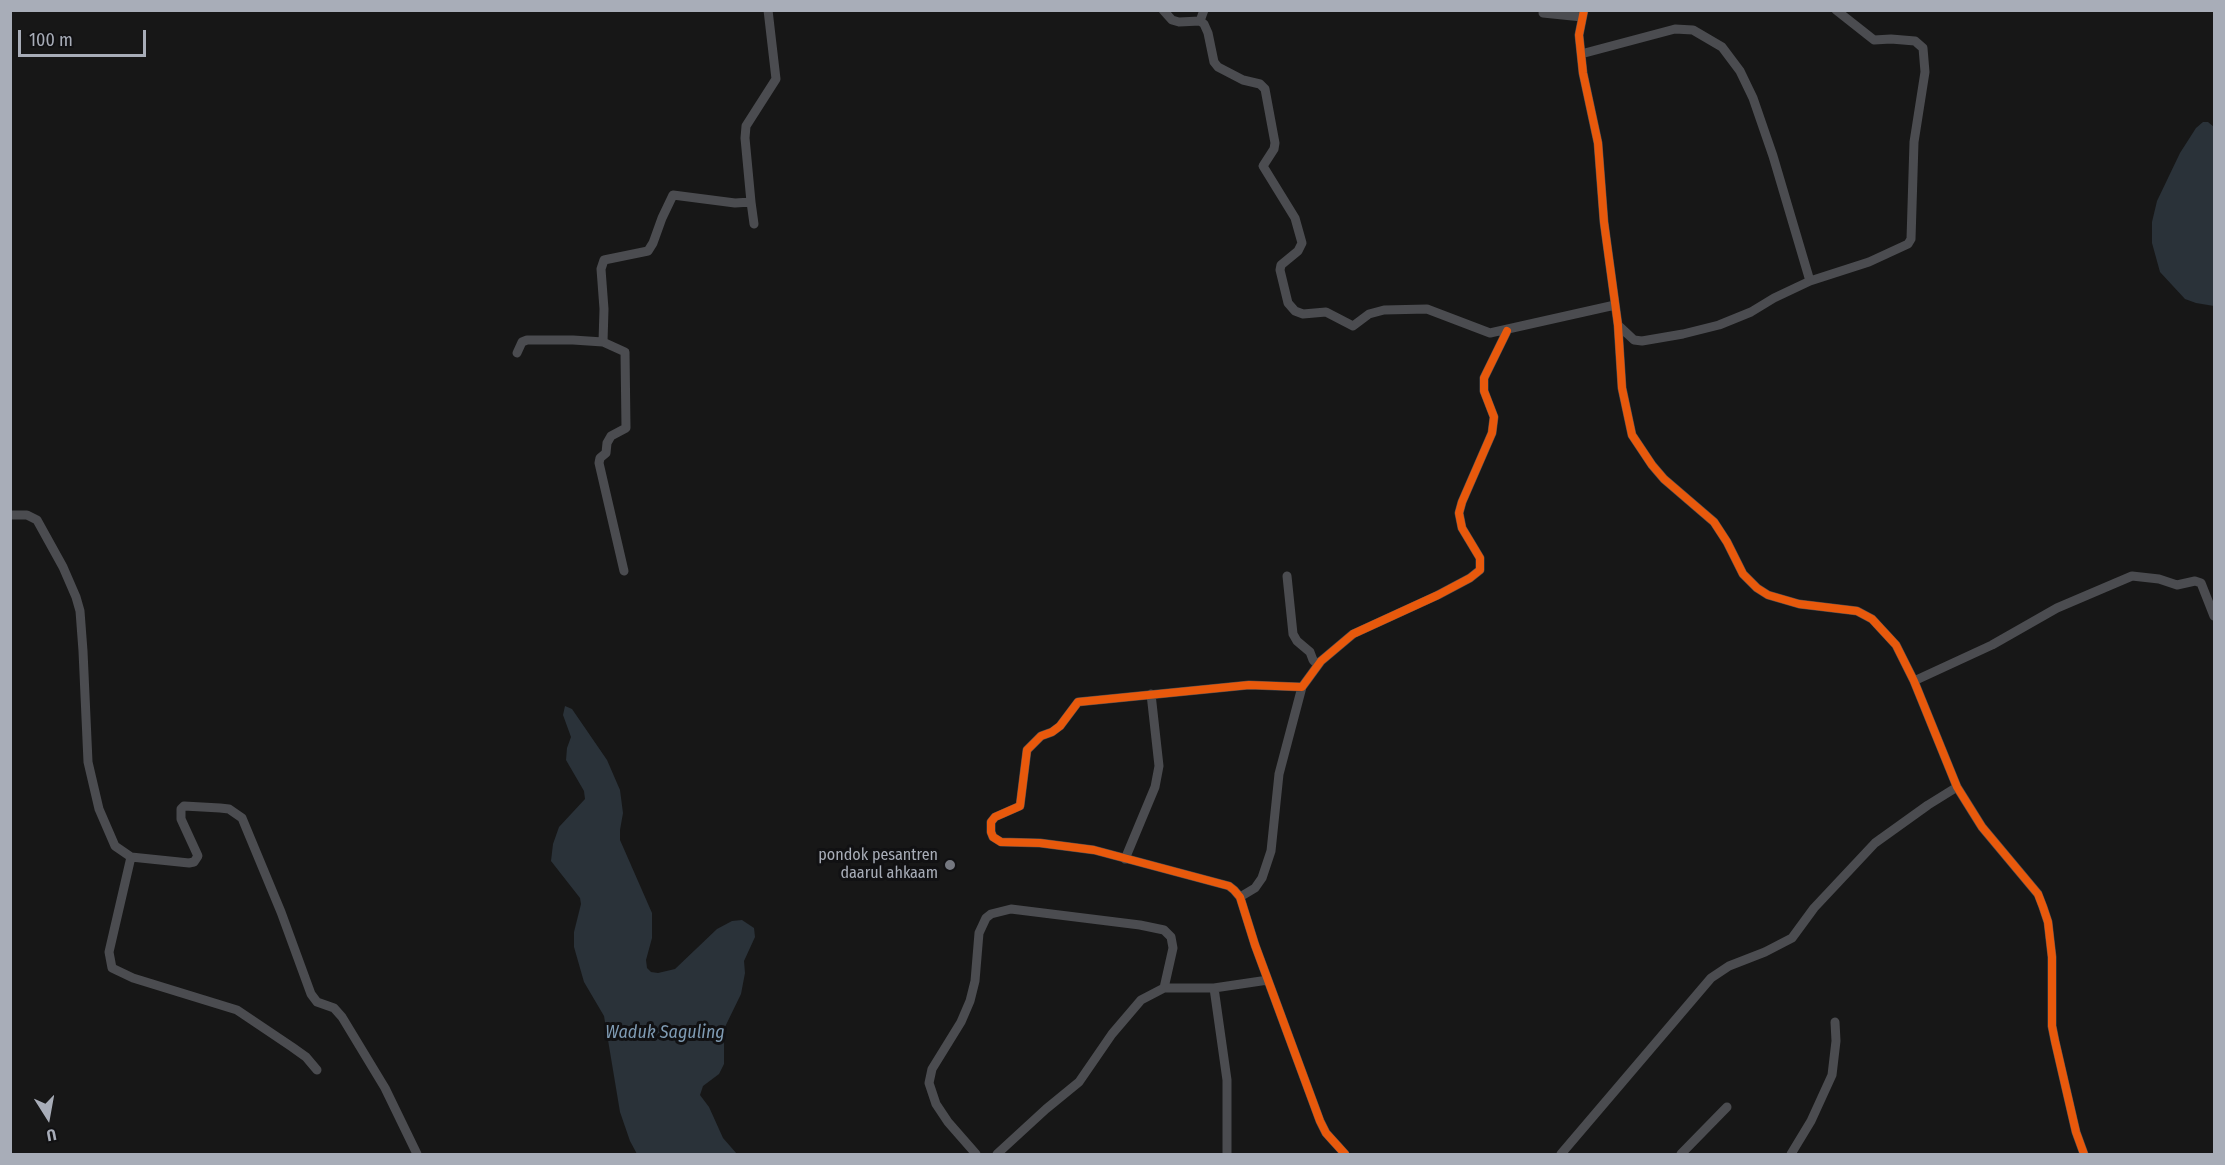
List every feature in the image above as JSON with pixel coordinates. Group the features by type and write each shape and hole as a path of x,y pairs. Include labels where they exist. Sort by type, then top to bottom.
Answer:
{"street":[{"path":"753,224 745,138 746,126 776,79 768,10"},
{"path":"1162,10 1173,20 1200,21 1204,24 1214,62 1218,67 1243,80 1260,84 1265,89 1275,143 1263,166 1295,218 1302,243 1298,251 1281,265 1280,270 1288,303 1295,311 1303,314 1326,312 1353,326 1369,314 1384,310 1427,309 1483,332 1507,331 1615,305"},
{"path":"1200,21 1204,10"},
{"path":"1618,325 1634,340 1642,341 1719,325 1751,312 1774,297 1810,281 1869,262 1908,244 1911,239 1914,142 1925,72 1923,48 1915,41 1874,40 1836,10"},
{"path":"1543,13 1583,14 1579,35 1583,73 1598,143 1604,222 1618,325 1622,388 1632,435 1664,479 1714,522 1743,574 1757,588 1768,595 1799,604 1848,609 1867,615 1896,645 1914,681 1957,787 1982,827 2038,894 2048,922 2052,957 2052,1026 2076,1132 2084,1155"},
{"path":"1581,54 1676,29 1693,30 1722,47 1740,71 1753,98 1773,156 1810,281"},
{"path":"603,342 604,309 601,269 604,260 648,251 673,195 735,203 751,202"},
{"path":"1240,897 1259,883 1271,851 1279,774 1302,687 1318,664 1358,632 1438,595 1480,570 1480,558 1462,528 1459,513 1492,433 1494,417 1484,391 1484,378 1507,331"},
{"path":"517,352 526,340 573,340 603,342 622,349 626,356 626,428 611,436 607,443 606,453 598,463 624,572"},
{"path":"10,515 27,515 37,520 63,567 76,597 80,611 85,672 88,762 99,808 115,846 130,857 184,864 194,862 198,855 197,850 180,814 184,806 230,810 242,818 281,912 311,994 317,1002 334,1008 342,1017 385,1088 417,1155"},
{"path":"1287,576 1293,634 1318,664"},
{"path":"1914,681 1992,645 2057,608 2133,576 2159,579 2177,585 2195,581 2201,583 2214,616"},
{"path":"1302,687 1249,685 1083,700 1074,705 1055,730 1041,736 1030,747 1020,806 995,817 990,827 993,837 1001,842 1071,846 1228,886 1240,897 1320,1121 1326,1133 1345,1155"},
{"path":"1125,859 1155,787 1159,766 1151,694"},
{"path":"1566,1153 1711,978 1729,966 1765,952 1792,938 1814,908 1875,843 1957,787"},
{"path":"130,857 109,952 112,968 133,978 237,1010 306,1057 317,1070"},
{"path":"976,1155 936,1104 929,1083 932,1069 961,1022 970,1001 975,981 979,933 986,918 991,914 1011,909 1164,930 1171,937 1173,948 1164,988"},
{"path":"997,1155 1079,1082 1112,1034 1141,1000 1164,988 1214,988 1268,980"},
{"path":"1214,988 1227,1080 1227,1155"},
{"path":"1791,1155 1811,1120 1832,1075 1836,1048 1835,1022"},
{"path":"1681,1155 1727,1107"}],"water":[{"path":"2203,122 2208,122 2214,127 2214,306 2185,299 2160,272 2152,243 2152,222 2157,201 2180,153 2196,128"},
{"name":"Waduk Saguling","path":"565,706 572,709 607,760 620,790 623,813 620,840 652,913 652,938 646,960 647,968 651,972 658,973 675,969 717,929 732,921 742,920 754,928 755,937 744,961 745,973 741,994 724,1029 724,1064 719,1074 703,1086 700,1095 709,1107 723,1138 737,1154 637,1154 630,1141 620,1112 604,1016 584,982 574,947 574,932 581,904 580,898 551,861 553,844 559,827 585,799 584,791 566,760 571,737 563,715"}],"cycle path":[{"path":"1584,10 1579,35 1583,73 1598,143 1604,222 1618,325 1622,388 1632,435 1664,479 1714,522 1743,574 1757,588 1768,595 1799,604 1857,611 1872,619 1896,645 1914,681 1957,787 1982,827 2038,894 2043,907 2048,922 2052,957 2052,1026 2076,1132 2084,1154"},
{"path":"1345,1154 1326,1133 1320,1121 1255,945 1240,897 1234,890 1229,886 1094,850 1040,843 1001,842 993,837 991,822 995,817 1020,806 1027,750 1041,736 1060,726 1078,702 1249,685 1302,687 1321,661 1353,634 1438,595 1480,570 1480,558 1462,528 1459,513 1492,433 1494,417 1484,391 1484,378 1507,331"}],"place":[{"name":"pondok pesantren daarul ahkaam","path":"950,865"}]}
